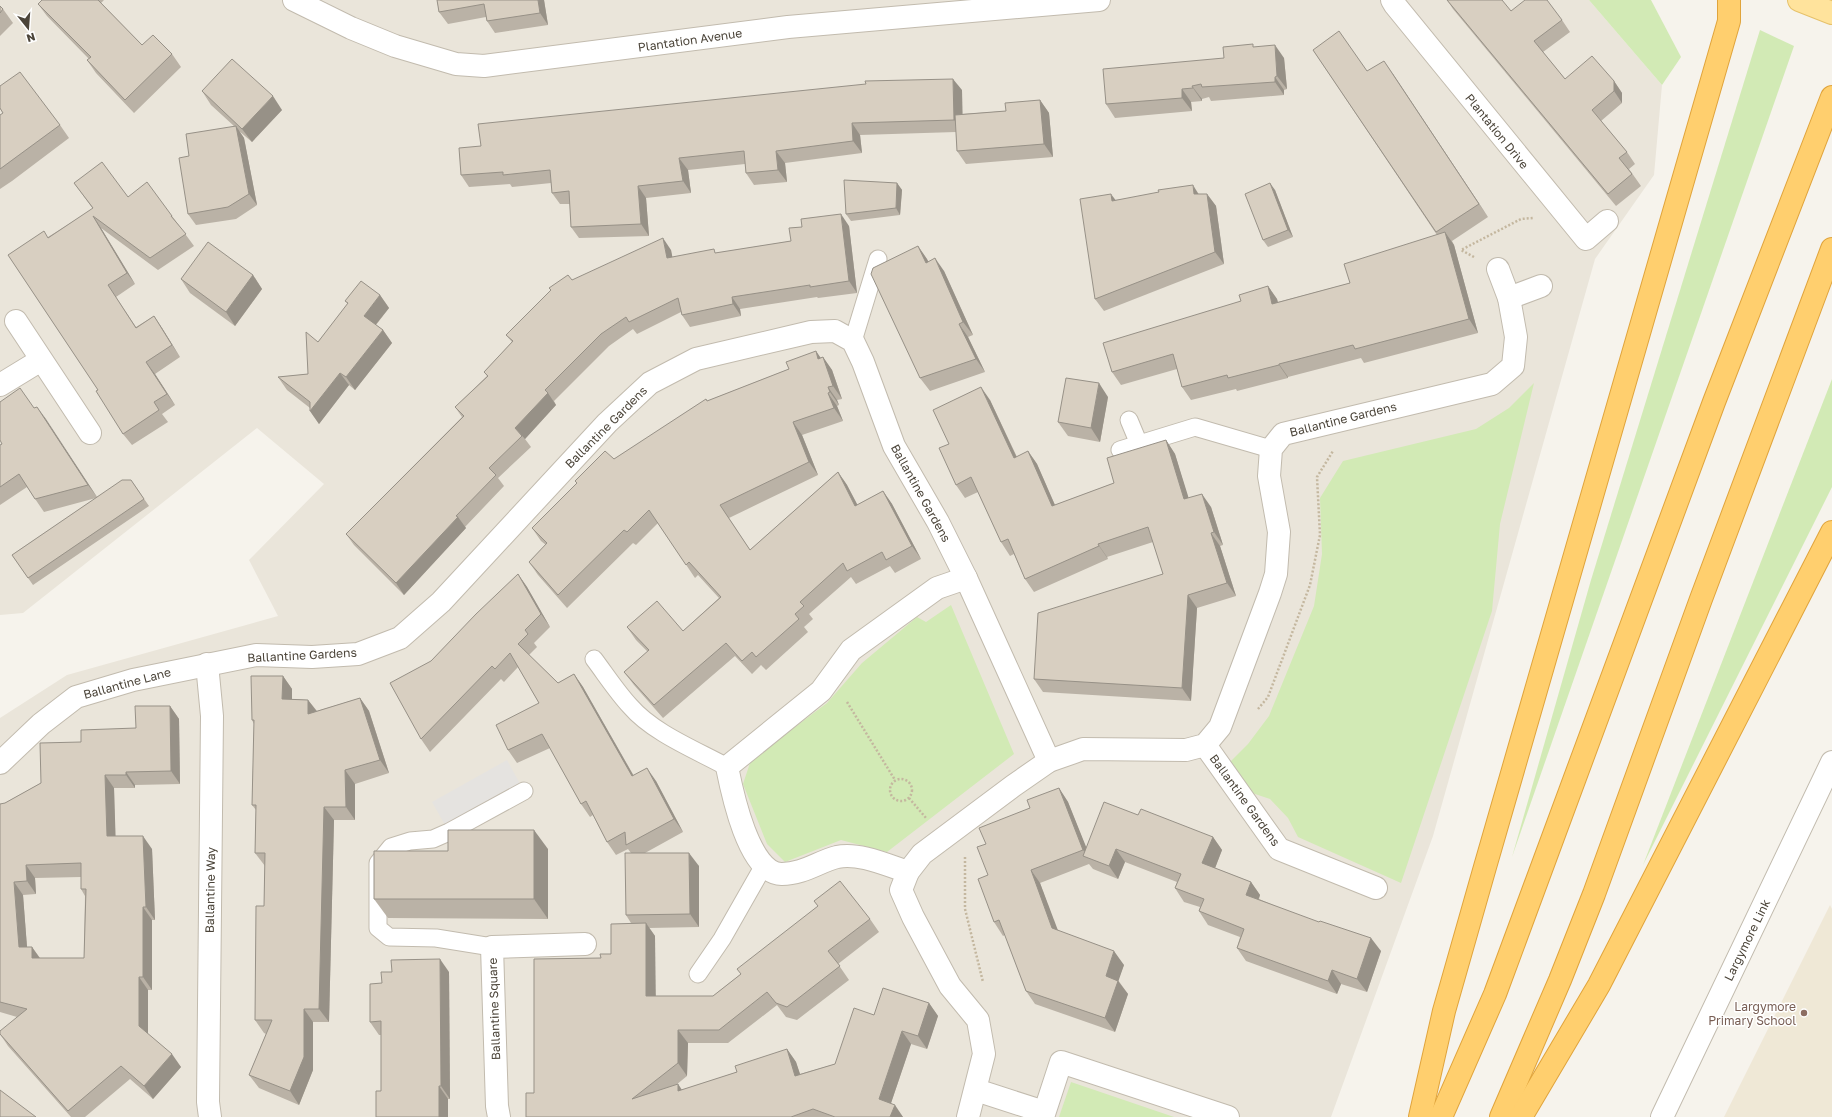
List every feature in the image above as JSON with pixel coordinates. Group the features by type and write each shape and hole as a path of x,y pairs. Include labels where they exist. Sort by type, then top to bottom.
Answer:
{"highway":[{"path":"1420,1117 1444,1011 1478,890 1729,21 1729,0"},
{"path":"1441,1117 1495,994 1711,409 1829,105"},
{"path":"1501,1117 1594,894 1701,599 1832,249"},
{"path":"1521,1117 1599,985 1832,532"}],"main road":[{"path":"1799,0 1832,13"}],"street":[{"name":"Plantation Avenue","path":"294,0 351,28 395,46 456,64 484,66 788,27 1099,0"},
{"name":"Plantation Drive","path":"1392,0 1586,239 1607,221"},
{"name":"Ballantine Gardens","path":"968,1117 984,1054 978,1020 950,986 912,917 900,890 908,872 922,854 1012,786 1049,761 1083,749 1186,750 1205,745 1220,727 1276,574 1278,532 1269,476 1271,449 1283,434 1492,384 1513,366 1516,337 1508,298 1498,269"},
{"path":"1508,298 1541,286"},
{"path":"16,321 90,433"},
{"name":"Ballantine Gardens","path":"207,664 256,655 312,657 358,654 400,638 441,602 607,423 650,383 696,359 811,332 835,331 853,342 863,362 894,446 938,522 966,578 1049,761"},
{"path":"0,385 41,360"},
{"path":"908,872 862,858 837,857 801,872 780,874 764,867 746,837 735,806 727,767 821,690 851,650 937,588 966,578"},
{"name":"Ballantine Lane","path":"0,763 41,724 76,697 133,680 207,664"},
{"name":"Ballantine Way","path":"207,664 212,716 208,1102 210,1117"},
{"name":"Ballantine Gardens","path":"1205,745 1280,849 1376,888"},
{"name":"Largymore Link","path":"1662,1117 1832,762"},
{"name":"Ballantine Square","path":"499,1117 497,1106 492,946 585,944"},
{"path":"976,1090 1043,1114 1061,1062 1228,1117"}],"lane":[{"path":"853,342 878,259"},
{"path":"1129,420 1139,444"},
{"path":"1120,450 1195,427 1271,449"},
{"path":"594,659 630,707 645,720 669,736 727,767"},
{"path":"492,946 436,938 389,937 378,928 378,863 391,847 410,841 433,839 449,832 524,791"},
{"path":"698,974 722,939 764,867"}],"path":[{"path":"1498,269 1460,250 1521,219 1546,218 1559,207"},
{"path":"831,675 895,780"},
{"path":"895,780 906,780 911,785 911,795 905,800 898,801 891,797 889,789 892,782 895,780"},
{"path":"965,821 965,909 988,1002 978,1020"}],"shaded area":[{"path":"0,0 1589,0 1662,85 1654,175 1595,259 1433,836 1331,1117 0,1117 0,718 67,675 278,616 249,560 324,484 257,428 23,613 0,615"},
{"path":"507,760 524,791 449,832 432,802"},
{"name":"Largymore Primary School","path":"1830,905 1832,909 1832,1117 1724,1117"}],"green space":[{"path":"1589,0 1651,0 1681,57 1662,85"},
{"path":"1760,30 1794,46 1512,857 1591,580"},
{"path":"1832,379 1832,487 1643,865"},
{"path":"1534,383 1500,524 1492,611 1401,883 1298,837 1288,818 1270,799 1252,793 1229,763 1248,744 1269,716 1314,606 1322,554 1320,498 1343,461 1476,429 1509,408"},
{"path":"951,605 1014,754 887,852 841,840 785,862 767,844 743,784 751,760 827,703 862,663 917,617 926,622"},
{"path":"1071,1082 1174,1117 1059,1117"}],"building":[{"path":"42,0 98,0 142,45 153,35 172,54 125,100 87,60 91,57 38,4"},
{"path":"437,0 538,0 540,13 487,21 484,4 439,12"},
{"path":"1447,0 1502,0 1511,11 1525,0 1547,0 1562,20 1534,41 1565,79 1592,56 1614,81 1614,91 1592,110 1627,152 1619,158 1632,174 1608,194"},
{"path":"0,6 3,9 0,13"},
{"path":"1339,31 1367,71 1384,61 1479,204 1436,232 1313,50"},
{"path":"1253,44 1253,47 1275,45 1277,76 1275,77 1275,82 1202,87 1201,84 1192,86 1193,88 1182,89 1182,98 1106,104 1103,69 1224,58 1223,47"},
{"path":"232,59 273,96 242,129 202,91"},
{"path":"20,72 60,125 0,169 0,115 3,113 0,108 0,86"},
{"path":"953,79 954,120 852,123 853,141 776,151 778,170 746,173 744,151 679,158 683,181 638,186 641,224 571,227 569,191 552,193 550,170 503,175 503,172 461,175 459,148 481,146 478,124 866,84 865,81"},
{"path":"1040,100 1044,144 957,151 955,115 1006,111 1005,103"},
{"path":"236,126 249,194 228,207 188,214 179,158 189,156 186,134"},
{"path":"102,162 128,197 147,182 171,216 186,234 150,258 93,216 127,273 108,285 136,328 154,316 172,345 146,362 167,394 154,402 159,410 123,434 96,391 98,390 8,255 44,231 48,238 93,208 74,183"},
{"path":"844,180 897,183 896,208 846,214"},
{"path":"1270,183 1288,230 1263,240 1245,194"},
{"path":"1193,185 1194,194 1207,194 1215,252 1095,299 1080,199 1111,194 1112,201 1159,192 1158,190"},
{"path":"841,214 849,281 810,287 810,285 732,297 733,304 682,315 678,298 629,322 626,317 601,334 545,390 548,393 515,428 522,436 489,468 496,475 456,516 458,517 396,583 346,534 464,416 455,407 488,376 484,372 513,341 506,335 551,290 549,288 568,275 572,280 663,238 667,258 714,249 715,253 791,241 789,228 802,227 801,219"},
{"path":"1445,232 1469,319 1355,349 1353,345 1228,378 1227,375 1182,387 1173,354 1112,372 1103,343 1241,301 1239,295 1268,286 1272,304 1350,283 1344,264"},
{"path":"208,242 253,275 226,312 181,279"},
{"path":"918,246 926,263 935,258 963,322 959,324 976,359 920,378 871,274 873,268"},
{"path":"361,281 380,295 364,316 383,330 346,377 340,373 310,411 310,402 278,377 308,374 306,332 318,342 348,303 345,301"},
{"path":"816,351 818,359 823,357 833,386 828,387 830,392 828,393 834,408 793,422 809,462 720,505 750,550 838,472 855,506 883,491 912,546 886,560 882,552 847,571 843,563 800,602 804,606 795,614 799,619 756,657 752,652 742,661 726,643 654,705 624,672 649,650 627,627 657,601 683,631 721,597 689,562 686,565 649,510 627,532 624,530 558,595 529,562 547,543 532,528 577,483 575,481 605,451 614,459 706,399 707,401 789,369 786,362"},
{"path":"1066,378 1099,383 1091,428 1058,422"},
{"path":"981,387 1014,458 1028,451 1052,506 1114,483 1107,458 1166,440 1184,499 1202,494 1214,532 1211,533 1227,583 1188,595 1182,688 1034,679 1038,613 1163,574 1148,527 1098,544 1099,546 1025,579 1008,539 1001,542 971,477 956,485 939,448 949,444 933,410"},
{"path":"20,388 34,408 37,407 88,485 35,499 19,474 0,487 0,445 2,444 0,440 0,402"},
{"path":"122,480 131,480 144,499 28,578 12,555"},
{"path":"518,574 541,614 525,630 528,634 518,644 558,683 574,674 632,776 647,768 674,819 626,845 625,832 607,842 586,801 581,804 542,734 508,750 496,725 539,703 510,653 495,669 492,666 421,739 390,683 431,661 476,614"},
{"path":"251,676 283,676 282,699 308,700 308,714 360,698 380,760 345,770 346,807 324,807 319,1009 304,1009 304,1057 290,1091 249,1075 272,1020 255,1020 256,906 264,906 265,853 255,853 256,805 252,805 254,720 252,720"},
{"path":"135,706 170,706 171,771 126,772 126,775 105,775 107,836 143,836 146,907 143,907 143,977 139,977 139,1026 172,1054 144,1086 121,1066 68,1111 0,1034 0,1031 27,1009 0,1002 0,804 5,803 41,783 40,743 81,742 81,730 136,728","holes":["81,863 81,889 86,889 84,958 32,958 32,947 19,947 14,882 27,881 26,865"]},
{"path":"1059,788 1083,850 1031,870 1052,928 1114,951 1106,976 1118,981 1105,1018 1026,991 999,920 994,922 978,879 988,875 977,847 986,844 979,828 1030,808 1027,800"},
{"path":"1104,802 1138,815 1141,809 1213,837 1202,863 1251,882 1246,895 1319,922 1320,921 1371,938 1357,979 1332,970 1328,981 1237,948 1244,929 1199,911 1204,899 1175,888 1181,874 1116,849 1109,866 1083,856"},
{"path":"448,830 534,830 534,899 374,899 374,851 448,851"},
{"path":"625,853 689,853 690,914 626,915"},
{"path":"840,881 870,919 828,951 840,966 787,1007 776,1003 767,992 719,1030 678,1030 678,1063 632,1099 678,1084 678,1091 737,1072 735,1066 787,1049 795,1076 835,1064 854,1008 874,1015 883,988 929,1003 918,1036 902,1031 879,1099 895,1105 890,1117 835,1117 813,1109 791,1117 526,1117 526,1093 534,1093 534,959 601,958 600,954 611,954 611,924 646,923 646,996 713,996 741,974 737,969 818,906 814,901"},
{"path":"440,959 441,1086 439,1086 439,1117 376,1117 376,1091 381,1091 381,1021 370,1022 370,984 382,983 381,972 392,972 391,960"},
{"path":"0,1090 36,1117 0,1117"}],"place":[{"name":"Largymore Primary School","path":"1804,1013"}]}
